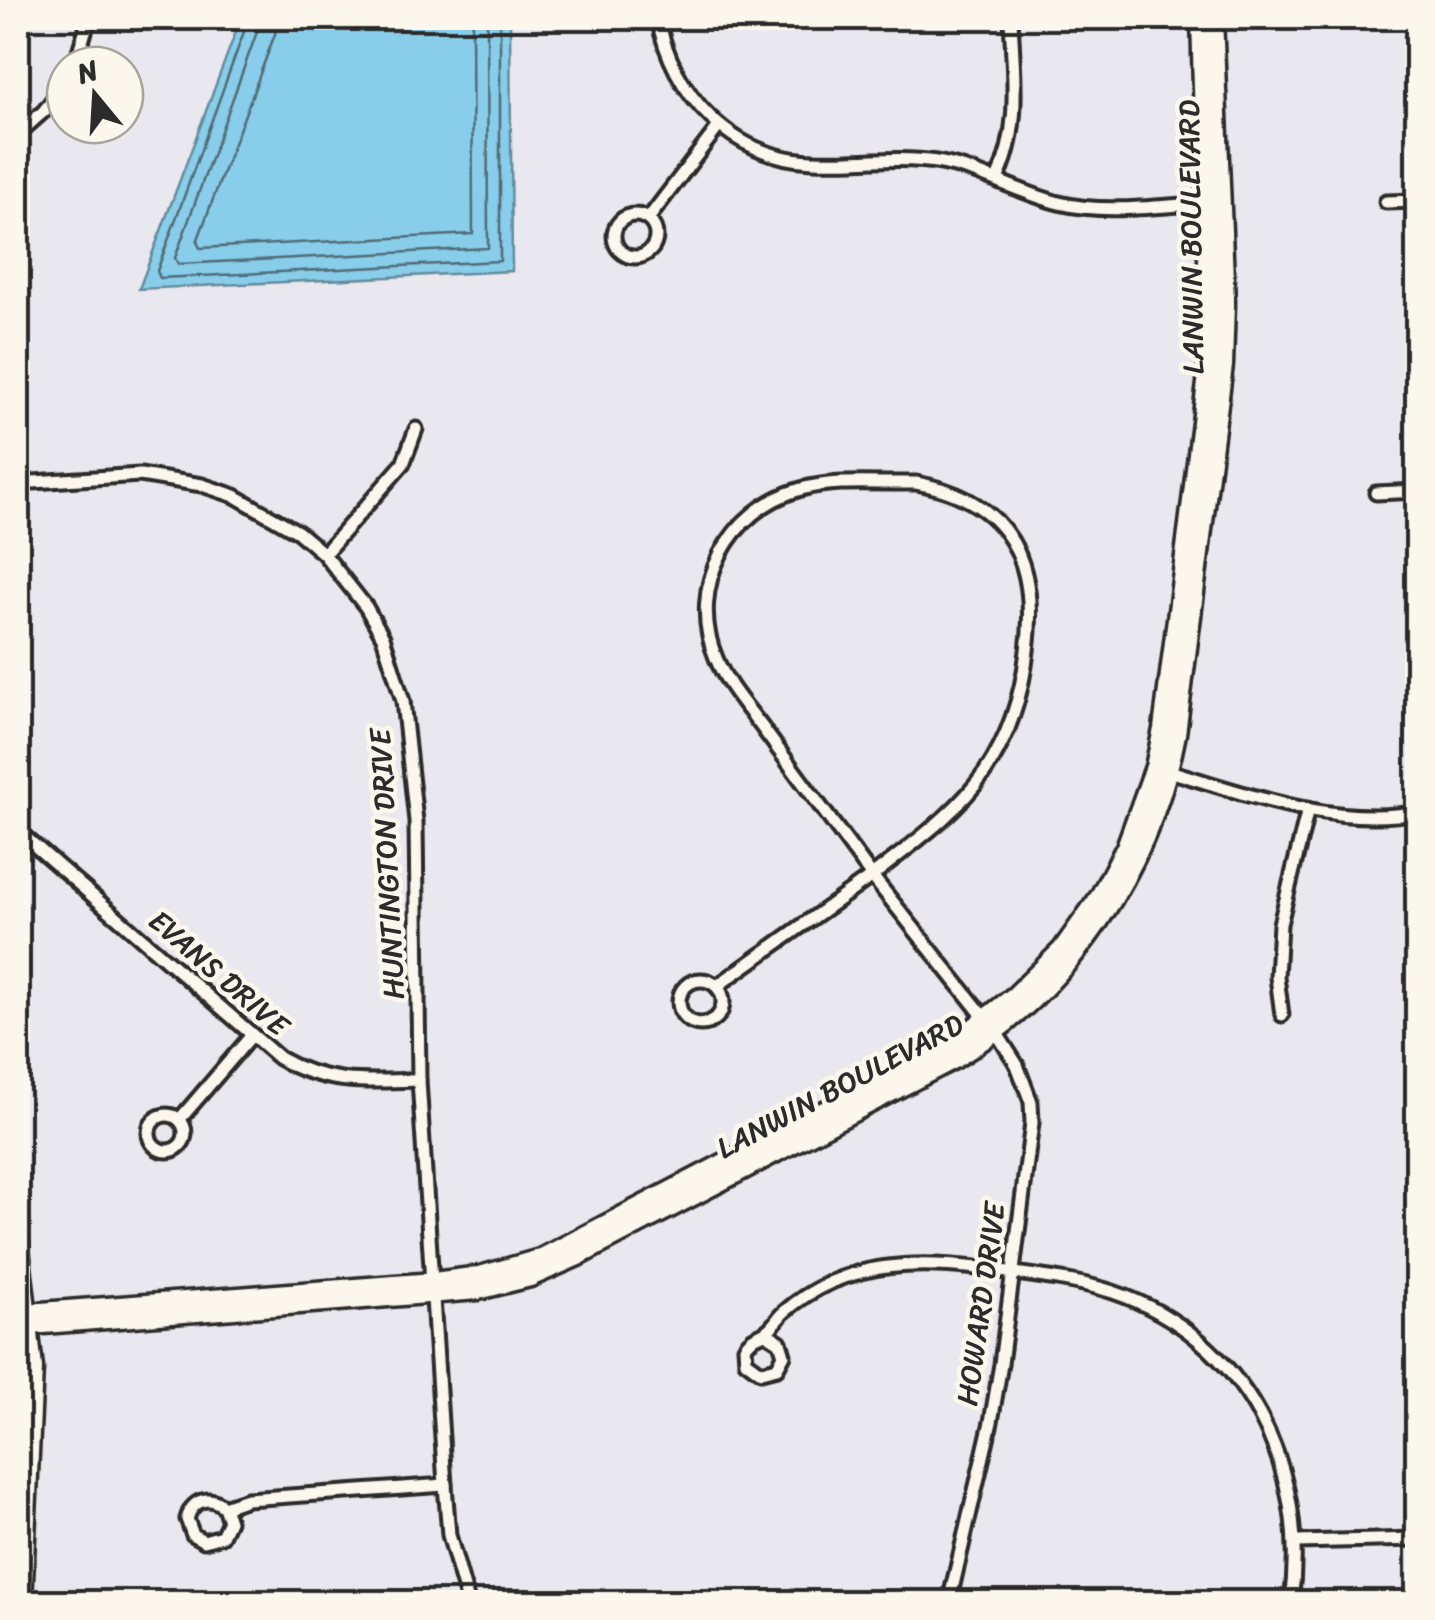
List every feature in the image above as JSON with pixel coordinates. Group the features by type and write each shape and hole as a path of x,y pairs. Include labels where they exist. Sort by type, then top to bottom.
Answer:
{"street":[{"path":"81,45 89,18"},
{"path":"658,18 662,40 683,87 718,126 762,151 813,162 936,162 997,179 1034,196 1088,208 1214,203"},
{"path":"997,179 1014,125 1012,18"},
{"name":"LANWIN BOULEVARD","path":"23,1321 435,1288 478,1290 530,1277 578,1256 954,1059 1069,962 1099,923 1145,840 1162,769 1218,421 1225,303 1201,18"},
{"name":"LANWIN BOULEVARD","path":"1214,18 1214,203"},
{"path":"18,134 45,110"},
{"path":"648,219 718,126"},
{"path":"1386,202 1418,201"},
{"path":"324,554 404,464 416,429"},
{"name":"HUNTINGTON DRIVE","path":"18,483 140,476 202,485 265,510 324,554 346,579 374,622 395,668 403,701 416,821 419,1080 445,1485 449,1535 468,1602"},
{"path":"717,986 872,876 951,811 998,750 1022,688 1032,613 1026,570 1006,532 972,502 938,487 916,483 822,485 782,495 736,529 715,563 708,590 708,633 724,676 872,876"},
{"path":"1376,493 1418,492"},
{"path":"1162,769 1308,809 1369,818 1418,812"},
{"path":"1282,1015 1277,977 1280,924 1308,809"},
{"name":"EVANS DRIVE","path":"18,831 279,1058 316,1076 360,1083 419,1080"},
{"name":"HOWARD DRIVE","path":"872,876 991,1026 1017,1065 1031,1102 1032,1123 991,1422 949,1602"},
{"path":"180,1120 252,1036"},
{"path":"18,1241 33,1395 22,1602"},
{"path":"766,1333 784,1312 808,1296 860,1273 916,1263 1090,1285 1161,1314 1201,1343 1242,1388 1274,1445 1289,1494 1296,1542 1291,1602"},
{"path":"224,1507 247,1499 445,1485"},
{"path":"1296,1542 1418,1538"}],"water":[{"path":"241,18 510,18 512,271 139,289"}]}
